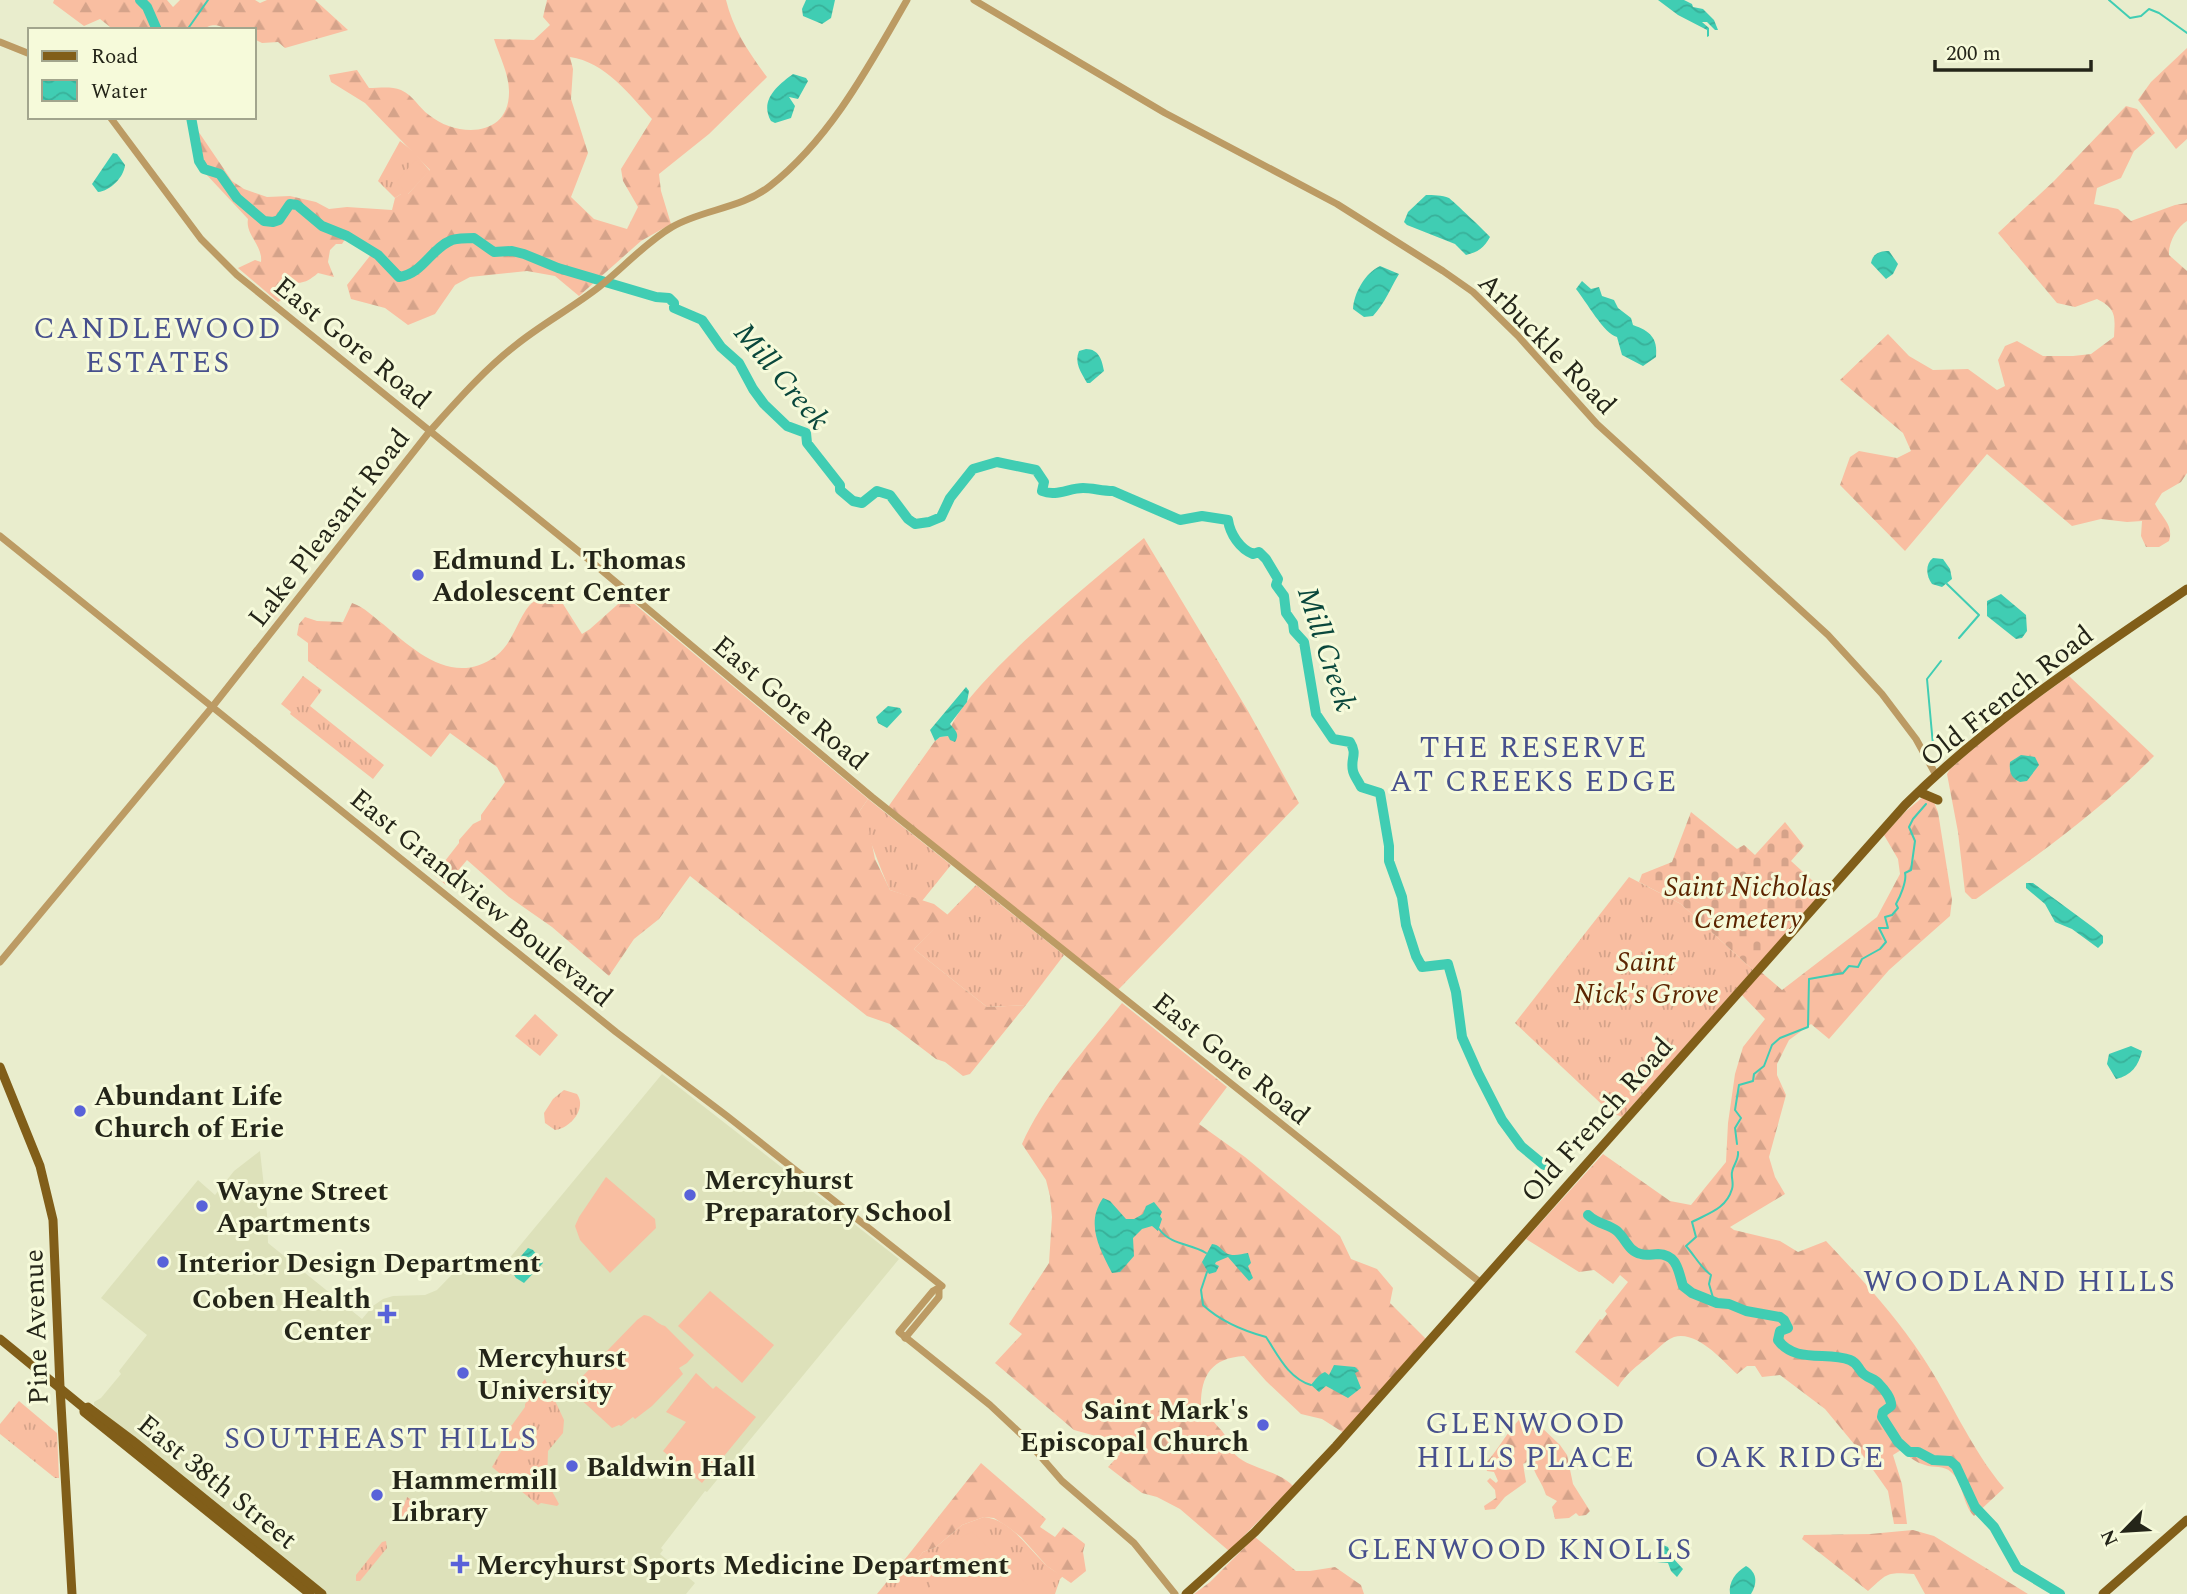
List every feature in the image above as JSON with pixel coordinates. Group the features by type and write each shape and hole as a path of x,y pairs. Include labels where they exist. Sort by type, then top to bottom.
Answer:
{"main road":[{"name":"Old French Road","path":"1186,1594 1222,1563 1302,1483 1880,832 1919,792 2024,703 2187,589"},
{"path":"1919,792 1938,800"},
{"name":"Pine Avenue","path":"0,1067 37,1156 50,1198 55,1236 60,1387 72,1594"},
{"name":"East 38th Street","path":"0,1339 60,1387 84,1408 84,1412 310,1594"},
{"name":"East 38th Street","path":"84,1408 88,1407 132,1440 322,1594"},
{"path":"2103,1594 2187,1520"}],"street":[{"name":"Lake Pleasant Road","path":"0,962 213,706 430,431 463,394 507,352 600,286 654,239 693,217 745,200 765,190 781,176 812,146 835,117 908,0"},
{"name":"Arbuckle Road","path":"974,0 1165,113 1337,204 1473,292 1597,424 1828,635 1888,701 1916,739 1936,775"},
{"path":"0,42 28,53"},
{"name":"East Gore Road","path":"111,119 201,239 219,258 587,558 903,822 1481,1283"},
{"name":"East Grandview Boulevard","path":"0,536 608,1026 727,1115 940,1288 939,1297 902,1335 1022,1435 1067,1486 1129,1537 1175,1594"}],"shaded area":[{"name":"Mercyhurst University","path":"662,1074 899,1259 707,1492 705,1491 661,1548 663,1550 660,1554 695,1583 686,1594 327,1594 94,1405 121,1374 119,1371 147,1335 101,1298 198,1180 215,1195 234,1171 260,1151 268,1243 362,1319 383,1299 425,1295 437,1290 471,1255 493,1275 499,1271"}],"green space":[{"path":"54,0 167,0 173,7 180,0 255,0 260,3 267,0 315,0 348,30 285,48 278,42 262,43 256,40 256,28 216,25 206,28 111,28 100,19 84,26 53,3"},
{"path":"547,0 726,0 742,40 767,77 709,134 659,174 671,224 641,241 579,296 555,276 527,271 470,277 455,285 435,314 408,325 385,308 351,299 347,285 373,252 347,236 342,244 336,244 330,250 328,262 334,277 318,273 304,282 281,284 283,299 278,302 238,268 255,260 261,262 261,256 249,230 248,219 205,173 199,161 194,131 196,128 232,181 244,189 267,197 290,196 316,202 329,209 347,207 392,210 395,198 408,194 430,170 365,103 331,82 329,75 357,70 369,88 401,90 425,112 453,128 480,129 501,118 507,106 507,78 494,39 534,40 550,25 543,17","holes":["570,57 583,60 615,80 652,119 621,169 623,181 638,207 627,229 594,219 571,197 588,153 571,99 573,69"]},
{"path":"2187,48 2187,139 2176,149 2138,100 2151,82"},
{"path":"2126,106 2137,109 2155,133 2134,151 2121,178 2097,188 2094,204 2118,209 2131,221 2187,203 2187,221 2174,236 2169,255 2187,271 2187,473 2181,482 2162,493 2155,504 2169,526 2169,541 2159,547 2146,547 2141,536 2142,521 2101,519 2072,526 1987,454 1905,551 1840,485 1850,457 1859,451 1897,458 1911,451 1903,433 1840,380 1888,334 1909,356 1933,370 1968,369 1997,390 2005,386 1998,360 2005,346 2017,341 2043,356 2073,356 2091,354 2114,337 2114,319 2108,306 2097,299 2075,307 2057,303 1998,233 2054,181"},
{"path":"400,141 414,152 430,171 408,194 395,198 378,181"},
{"path":"415,160 427,170 408,192 396,183"},
{"path":"1144,538 1248,711 1299,803 1118,990 888,807 935,741 948,736 957,716 976,690 1066,603"},
{"path":"552,592 582,634 626,597 868,799 859,812 868,825 875,859 890,890 934,904 948,915 914,949 987,1007 1026,1005 970,1074 963,1076 890,1024 867,1016 690,876 659,919 634,939 609,976 467,860 446,885 434,875 459,840 473,824 481,820 481,815 505,782 497,767 450,733 431,757 308,661 308,643 297,635 299,624 305,617 317,621 343,622 352,603 365,610 422,655 450,667 465,668 480,665 496,656 507,644 528,607"},
{"path":"303,676 322,690 310,706 384,765 373,779 281,704"},
{"path":"2069,676 2154,756 2113,795 2068,831 2023,866 1976,899 1972,899 1965,892 1958,832 1947,774 2002,724"},
{"path":"1923,797 1933,800 1938,812 1952,900 1950,916 1889,970 1829,1039 1811,1024 1789,1040 1777,1064 1777,1075 1786,1095 1769,1157 1775,1177 1785,1194 1730,1227 1780,1241 1798,1252 1826,1241 1876,1296 1911,1340 1981,1457 2004,1488 1974,1516 1951,1472 1918,1462 1901,1450 1893,1455 1902,1484 1907,1524 1894,1524 1888,1491 1859,1450 1825,1409 1780,1375 1762,1377 1755,1366 1747,1366 1737,1374 1709,1348 1683,1336 1674,1337 1664,1343 1632,1370 1618,1387 1575,1352 1600,1319 1607,1314 1605,1311 1628,1282 1620,1275 1613,1284 1594,1270 1579,1272 1526,1239 1603,1154 1670,1201 1691,1205 1726,1162 1735,1074 1743,1047 1765,1019 1741,994 1761,972 1782,990 1877,917 1900,874 1898,859 1884,835"},
{"path":"868,799 951,865 922,901 890,890 859,812"},
{"name":"Saint Nicholas Cemetery","path":"1691,812 1737,849 1744,845 1755,855 1785,822 1804,846 1791,861 1824,891 1753,970 1681,904 1639,882 1642,874 1672,862"},
{"name":"Saint Nick's Grove","path":"1629,877 1681,904 1753,970 1622,1117 1610,1112 1515,1023"},
{"path":"976,885 1064,955 1026,1005 987,1007 914,949"},
{"path":"1122,1003 1227,1087 1199,1124 1245,1157 1340,1236 1351,1259 1377,1269 1393,1288 1390,1303 1426,1339 1344,1433 1322,1419 1301,1414 1244,1356 1223,1360 1210,1371 1205,1378 1201,1409 1208,1408 1211,1418 1239,1458 1281,1477 1293,1486 1229,1551 1180,1509 1157,1497 1142,1493 1108,1467 1120,1454 1103,1438 1074,1430 995,1363 1022,1334 1009,1324 1049,1263 1052,1217 1050,1196 1046,1180 1022,1144 1054,1089"},
{"path":"535,1014 558,1035 540,1056 515,1036"},
{"path":"564,1090 577,1094 580,1099 579,1111 567,1126 555,1130 545,1123 544,1113 553,1099"},
{"path":"606,1177 655,1219 656,1228 610,1273 580,1240 575,1226"},
{"path":"710,1291 774,1345 742,1383 678,1326"},
{"path":"644,1315 665,1326 694,1355 679,1368 683,1374 652,1406 635,1419 633,1417 621,1426 612,1428 577,1396 577,1382"},
{"path":"696,1373 713,1389 716,1386 756,1417 702,1483 663,1451 686,1422 666,1412"},
{"path":"545,1379 564,1420 563,1433 548,1451 547,1482 559,1504 557,1506 541,1503 538,1505 492,1467 505,1445 502,1432 512,1425"},
{"path":"19,1401 57,1433 59,1478 55,1478 0,1434 0,1424"},
{"path":"1524,1415 1539,1425 1567,1455 1573,1484 1590,1511 1586,1515 1579,1516 1576,1513 1569,1518 1555,1519 1552,1507 1557,1501 1546,1495 1529,1461 1523,1464 1526,1482 1505,1497 1495,1509 1485,1510 1484,1506 1496,1498 1495,1490 1487,1481 1490,1478 1496,1483 1498,1481 1494,1472 1487,1471 1485,1464"},
{"path":"981,1463 1046,1519 1040,1527 1055,1537 1063,1527 1085,1544 1083,1552 1086,1571 1071,1583 1047,1566 1021,1537 1008,1527 994,1518 984,1517 962,1525 936,1547 923,1552 902,1580 894,1573"},
{"path":"407,1497 430,1511 420,1517 399,1518"},
{"path":"984,1517 1010,1528 1047,1566 1063,1576 1055,1594 877,1594 894,1573 902,1579 923,1552 936,1547 962,1525"},
{"path":"1913,1530 1934,1536 2028,1594 1925,1594 1914,1574 1898,1573 1884,1577 1868,1591 1802,1539 1804,1535"},
{"path":"972,1532 1028,1585 1028,1594 930,1594 932,1573 940,1556 953,1542"},
{"path":"1255,1537 1296,1571 1335,1567 1361,1585 1364,1594 1194,1594 1210,1582"},
{"path":"386,1541 387,1548 360,1581 356,1581 356,1575 382,1542"}],"water":[{"path":"806,0 835,0 831,18 822,24 803,16 802,9"},
{"path":"1658,0 1684,0 1693,7 1703,9 1714,20 1718,30 1707,22 1702,22 1709,28 1707,37 1707,30 1678,15"},
{"path":"793,74 808,81 798,99 789,97 795,106 791,118 775,123 771,121 768,113 769,100 776,88"},
{"path":"113,153 117,154 125,165 124,170 112,186 98,192 92,184"},
{"path":"1426,195 1449,198 1490,237 1485,244 1466,255 1455,244 1407,225 1404,222 1408,212"},
{"path":"1889,251 1898,264 1893,274 1886,279 1871,263 1877,253"},
{"path":"1380,266 1399,274 1373,316 1364,317 1353,309 1356,297 1365,278"},
{"path":"1582,281 1591,289 1599,287 1602,296 1614,300 1618,308 1631,318 1633,325 1652,336 1656,345 1656,357 1643,366 1622,355 1617,337 1601,324 1576,289"},
{"path":"1086,349 1097,353 1104,371 1090,383 1087,383 1078,363 1079,351"},
{"path":"1933,558 1943,559 1950,569 1952,579 1942,587 1932,584 1929,577 1927,570"},
{"path":"2001,594 2026,615 2027,631 2022,638 2016,639 1987,616 1987,601"},
{"path":"966,687 969,691 967,702 950,724 956,731 955,742 948,736 935,741 930,730"},
{"path":"888,706 900,708 902,712 887,728 878,723 876,717"},
{"path":"2021,755 2035,757 2039,765 2027,781 2020,782 2010,772 2010,762"},
{"path":"2026,883 2033,883 2094,928 2103,936 2103,943 2098,948 2072,929 2055,922 2045,904 2026,888"},
{"path":"2131,1046 2142,1051 2139,1061 2130,1073 2116,1079 2107,1064 2109,1054"},
{"path":"1103,1198 1110,1201 1126,1219 1134,1219 1143,1214 1146,1206 1154,1202 1162,1212 1158,1231 1152,1226 1142,1229 1133,1238 1134,1256 1120,1272 1112,1273 1096,1236 1095,1217"},
{"path":"1212,1244 1229,1254 1248,1253 1251,1263 1248,1266 1253,1278 1249,1281 1228,1257 1216,1262 1219,1266 1216,1272 1209,1274 1202,1262"},
{"path":"528,1248 533,1250 543,1263 524,1283 516,1278 510,1269"},
{"path":"1334,1365 1355,1367 1359,1371 1355,1373 1361,1388 1348,1398 1326,1386 1319,1392 1311,1385 1323,1373 1329,1375"},
{"path":"1663,1545 1668,1547 1672,1557 1683,1569 1677,1577 1668,1563 1657,1562"},
{"path":"1746,1566 1753,1572 1755,1579 1751,1594 1730,1594 1730,1585 1734,1578"}],"waterway":[{"name":"Mill Creek","path":"140,0 147,7 156,28"},
{"path":"188,28 208,0"},
{"name":"Mill Creek","path":"2109,0 2130,18 2141,16 2149,9 2187,33"},
{"name":"Mill Creek","path":"191,119 199,161 204,169 220,174 237,198 264,221 279,220 290,204 297,205 322,226 347,236 378,255 399,277 421,266 445,244 455,239 474,238 494,252 512,251 524,254 558,268 656,297 669,298 674,303 674,308 702,320 721,347 739,363 764,404 787,426 806,433 807,443 840,485 840,490 853,501 862,503 877,491 890,495 915,524 929,522 941,517 950,498 973,469 997,462 1036,470 1044,482 1042,491 1047,493 1083,488 1113,491 1180,520 1202,516 1228,520 1233,536 1240,545 1253,554 1259,552 1278,579 1276,585 1284,596 1286,613 1293,623 1294,631 1304,642 1316,714 1333,739 1350,742 1353,750 1353,771 1361,787 1380,793 1389,861 1402,897 1406,925 1416,956 1422,967 1448,964 1456,992 1462,1037 1478,1073 1502,1120 1521,1146 1544,1165"},
{"path":"1947,584 1979,615 1959,638"},
{"path":"1933,745 1927,679 1941,661"},
{"path":"1737,1144 1735,1128 1741,1118 1735,1110 1739,1085 1753,1081 1754,1074 1764,1066 1772,1045 1780,1038 1808,1027 1809,979 1843,973 1849,966 1858,967 1862,959 1880,949 1886,942 1879,928 1888,928 1885,917 1892,915 1898,908 1896,904 1904,884 1905,873 1911,870 1915,841 1909,827 1926,804"},
{"path":"1714,1301 1709,1284 1711,1275 1686,1246 1696,1237 1692,1222 1716,1210 1729,1196 1733,1187 1732,1172 1738,1152"},
{"name":"Mill Creek","path":"1588,1215 1617,1231 1630,1248 1637,1252 1670,1257 1676,1265 1683,1286 1692,1293 1746,1311 1780,1317 1788,1328 1780,1331 1778,1340 1793,1352 1854,1362 1863,1373 1877,1382 1889,1397 1891,1406 1883,1412 1882,1417 1898,1442 1909,1452 1918,1452 1933,1460 1950,1461 1956,1466 1975,1507 1994,1527 2017,1568 2060,1594"},
{"path":"1159,1229 1170,1239 1206,1253"},
{"path":"1207,1272 1201,1290 1203,1305 1232,1324 1266,1337 1290,1371 1311,1385"}],"place":[{"name":"Edmund L. Thomas Adolescent Center","path":"418,575"},
{"name":"Abundant Life Church of Erie","path":"80,1111"},
{"name":"Mercyhurst Preparatory School","path":"690,1195"},
{"name":"Wayne Street Apartments","path":"202,1206"},
{"name":"Interior Design Department","path":"163,1262"},
{"name":"Coben Health Center","path":"387,1314"},
{"name":"Mercyhurst University","path":"463,1373"},
{"name":"Saint Mark's Episcopal Church","path":"1263,1425"},
{"name":"Baldwin Hall","path":"572,1466"},
{"name":"Hammermill Library","path":"377,1495"},
{"name":"Mercyhurst Sports Medicine Department","path":"460,1564"}],"district":[{"name":"CANDLEWOOD ESTATES","path":"158,345"},
{"name":"THE RESERVE AT CREEKS EDGE","path":"1534,764"},
{"name":"WOODLAND HILLS","path":"2020,1281"},
{"name":"SOUTHEAST HILLS","path":"381,1438"},
{"name":"GLENWOOD HILLS PLACE","path":"1526,1440"},
{"name":"OAK RIDGE","path":"1790,1457"},
{"name":"GLENWOOD KNOLLS","path":"1520,1549"}]}
